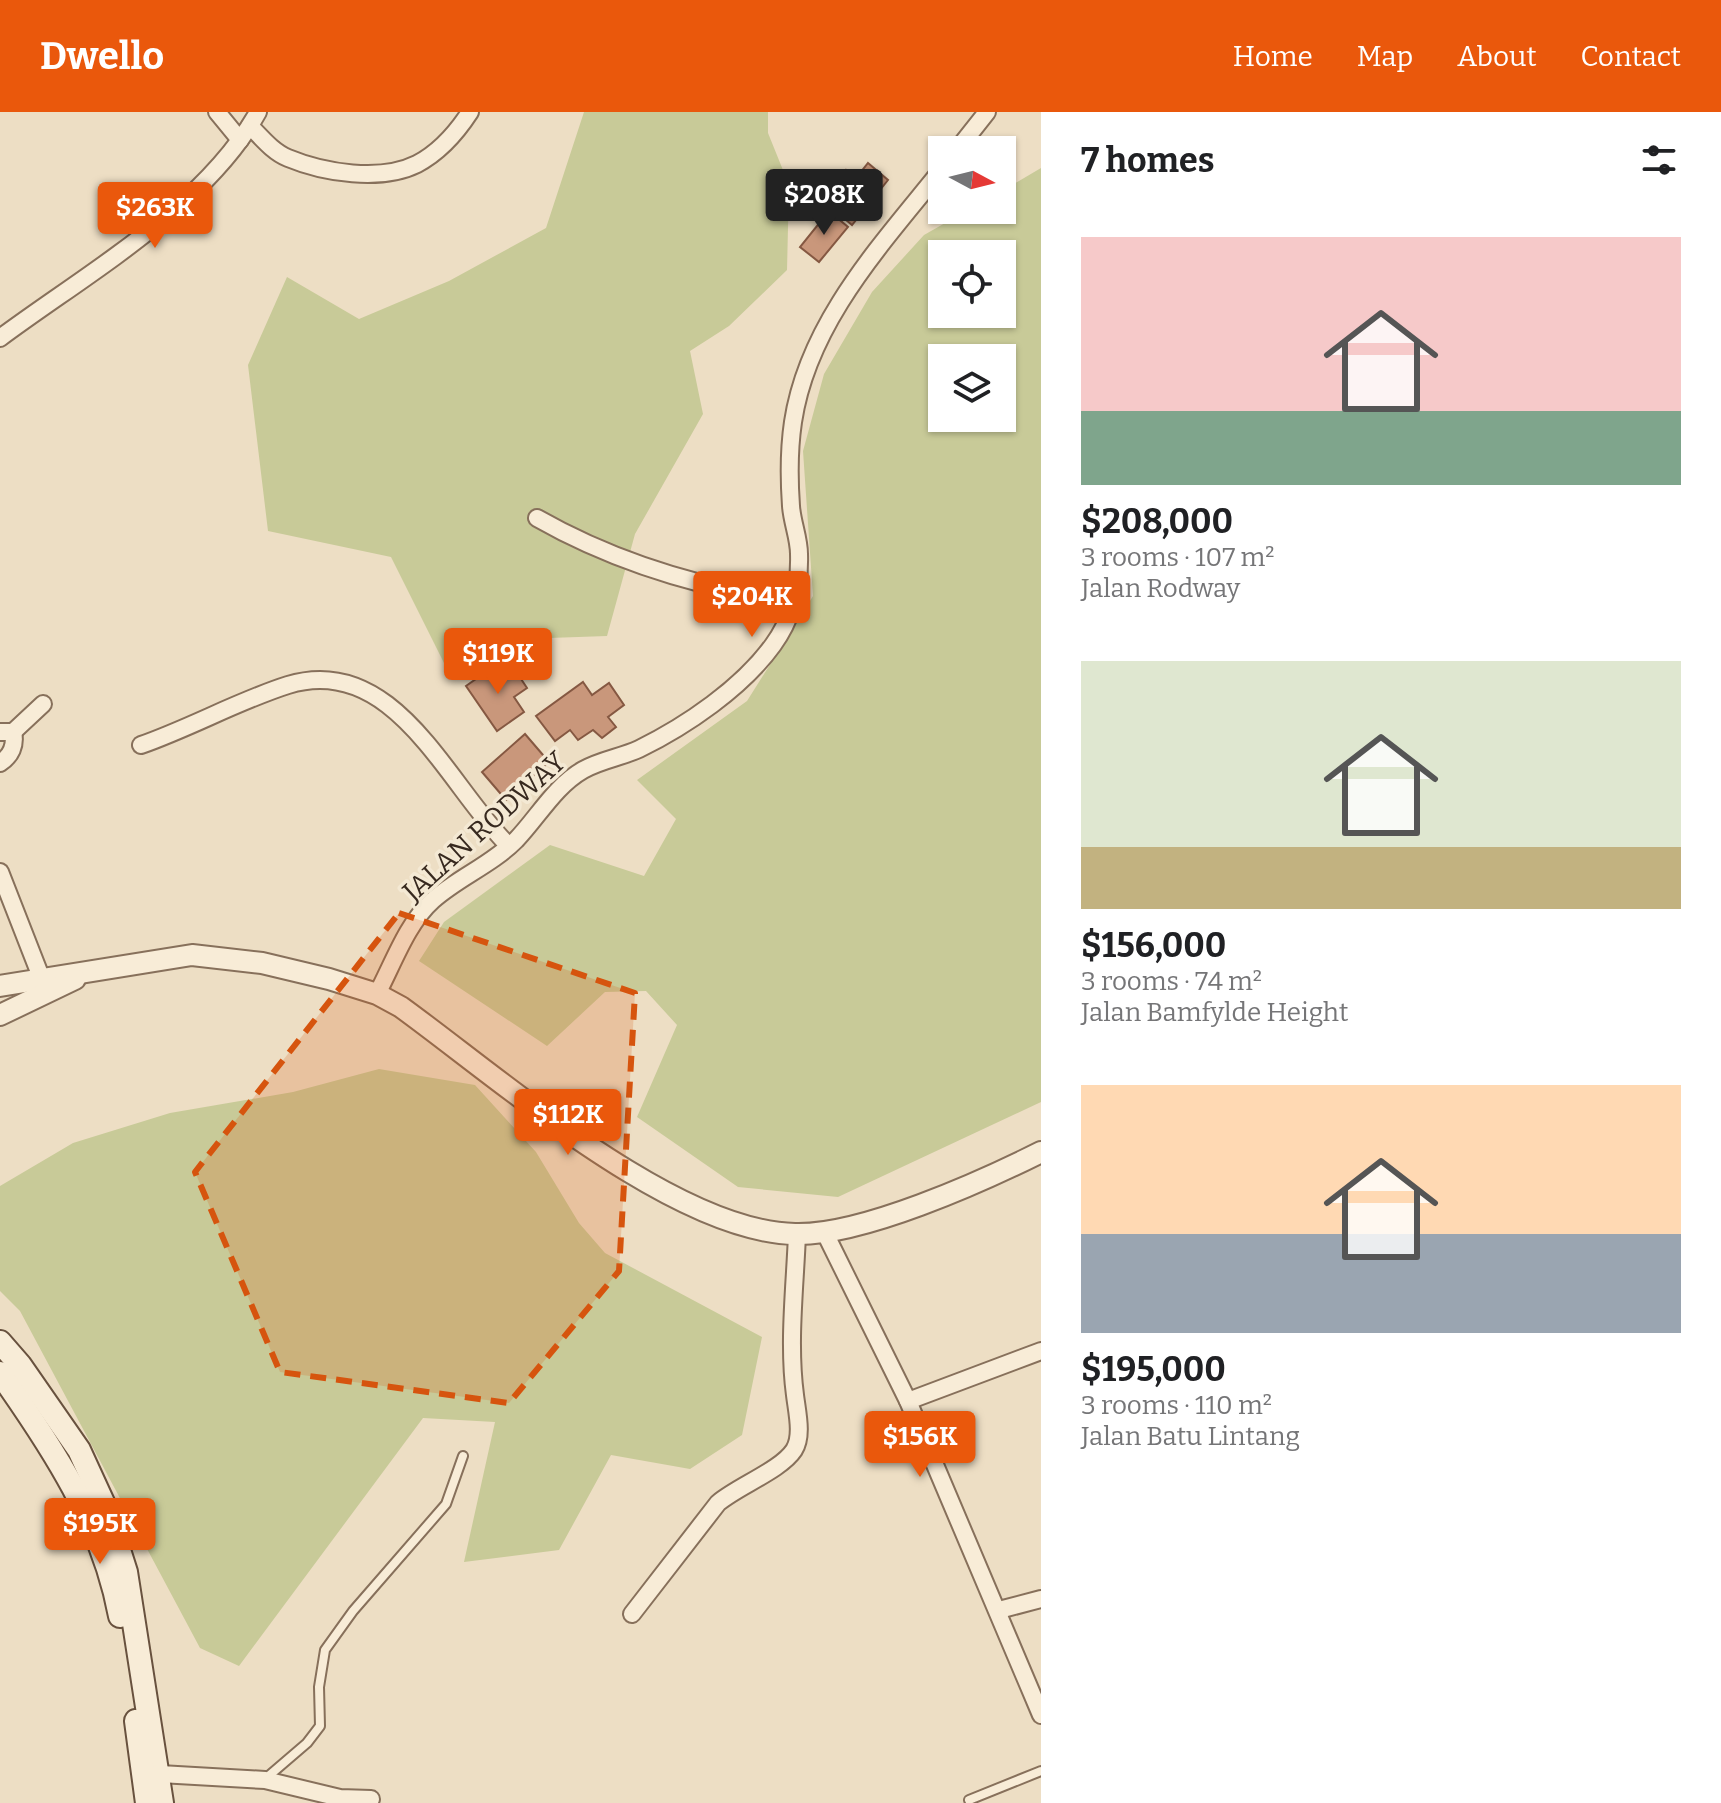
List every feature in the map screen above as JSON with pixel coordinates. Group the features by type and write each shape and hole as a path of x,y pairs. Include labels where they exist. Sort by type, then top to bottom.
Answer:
{"main road":[{"path":"0,1342 20,1365 79,1450 106,1509 126,1572 160,1774 162,1803"},
{"path":"0,1373 59,1459 106,1559 119,1612 147,1803"}],"street":[{"path":"217,112 250,126 287,158 333,171 373,173 402,170 427,158 458,129 470,112"},
{"path":"968,136 987,112"},
{"path":"0,338 112,259 177,207 250,126"},
{"name":"JALAN RODWAY","path":"377,994 419,916 432,900 509,846 560,789 583,770 636,751 669,734 732,686 772,647 795,602 799,554 791,509 790,460 793,421 803,380 817,343 857,276 928,187"},
{"path":"537,518 578,541 626,559 713,587 795,602"},
{"path":"141,745 289,685 329,682 364,688 418,735 509,846"},
{"path":"0,763 12,750 6,732 43,704"},
{"path":"0,872 41,977"},
{"path":"0,986 192,955 262,963 377,994 401,1007 567,1130 681,1200 762,1232 825,1233 990,1177 1041,1152"},
{"path":"0,1015 93,971"},
{"path":"825,1233 908,1401 1041,1715"},
{"path":"632,1614 718,1503 735,1489 784,1461 795,1449 799,1430 794,1388 797,1234"},
{"path":"908,1401 1041,1351"},
{"path":"999,1610 1041,1599"},
{"path":"160,1774 265,1780 340,1798 371,1799"}],"lane":[{"path":"265,1780 307,1743 320,1726 319,1687 325,1650 353,1611 446,1504 463,1456"},
{"path":"969,1800 1041,1771"}],"highlighted area":[{"path":"399,913 635,993 619,1271 509,1403 280,1372 195,1172"}],"green space":[{"path":"584,112 768,112 768,133 789,185 787,270 729,326 690,351 703,414 635,534 607,636 520,639 450,675 391,557 268,531 248,365 287,277 359,319 449,281 546,228"},
{"path":"1041,168 1041,1102 838,1197 738,1187 637,1117 677,1025 646,991 605,992 547,1046 419,961 444,922 550,845 644,876 676,819 637,780 747,701 813,596 803,451 824,374 872,292 924,235 943,224 1016,224 1016,183"},
{"path":"379,1069 475,1085 536,1152 579,1223 605,1253 762,1337 742,1435 690,1469 611,1455 559,1550 464,1562 495,1422 423,1418 239,1666 200,1648 20,1311 0,1291 0,1186 73,1143 170,1113 293,1092"}],"building":[{"path":"868,163 888,180 852,225 832,208 844,194 833,185 846,170 856,178"},
{"path":"829,211 848,227 819,262 800,247"},
{"path":"496,665 504,678 515,670 527,688 514,697 524,712 497,731 466,686"},
{"path":"583,682 592,695 609,683 624,705 608,717 616,727 602,738 593,730 578,740 570,730 555,741 536,716"},
{"path":"525,734 549,762 506,800 482,772"}]}
